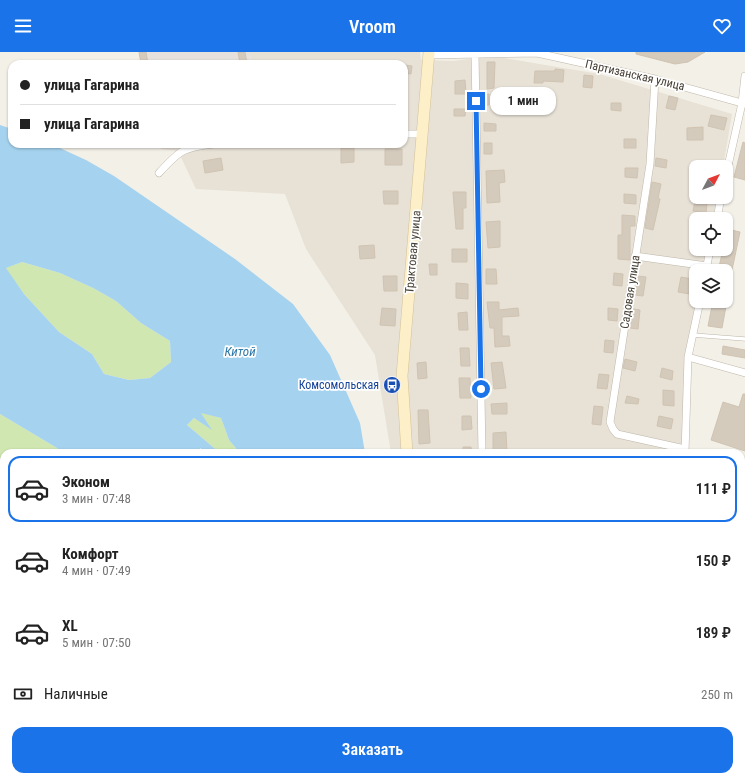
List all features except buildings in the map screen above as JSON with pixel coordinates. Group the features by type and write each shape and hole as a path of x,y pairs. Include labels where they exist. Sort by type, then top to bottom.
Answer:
{"street":[{"name":"Партизанская улица","path":"429,53 538,53 655,79 744,103"},
{"name":"Трактовая улица","path":"407,449 402,376 429,53"},
{"path":"475,53 482,449"},
{"path":"730,160 744,103 745,76"},
{"name":"Садовая улица","path":"655,79 650,164 610,422 617,434 677,449"},
{"path":"408,134 423,134"},
{"path":"159,173 178,152 189,148"},
{"path":"636,256 689,265"},
{"path":"685,449 688,357 699,308"},
{"path":"688,357 745,373"}],"lane":[{"path":"693,335 745,339"}],"shaded area":[{"path":"139,52 250,52 251,60 140,60"},
{"path":"250,52 420,52 421,60 453,61 492,56 599,74 732,114 724,160 689,160 689,204 716,204 714,212 689,212 689,256 707,256 705,264 689,264 689,308 698,308 690,351 689,449 390,449 375,355 306,249 285,194 196,189 178,151 161,148 408,148 408,60 251,60"}],"green space":[{"path":"22,262 60,273 93,288 116,301 141,323 170,341 171,362 150,378 129,380 104,374 92,354 59,332 24,294 5,268"},
{"path":"200,412 221,418 229,440 237,449 215,449 187,425 194,418 211,429"},
{"path":"0,414 58,449 0,449"}],"water":[{"name":"Китой","path":"0,125 8,128 8,148 60,148 86,160 114,176 235,259 293,304 330,355 360,423 364,449 237,449 229,440 221,418 201,413 212,430 194,418 187,425 215,449 57,448 0,414","holes":["22,262 60,273 93,288 116,301 141,323 170,341 171,362 150,378 129,380 104,374 92,354 59,332 24,294 6,268"]}],"place":[{"name":"Комсомольская","path":"392,385"}],"route":[{"path":"476,101 481,389"}]}
